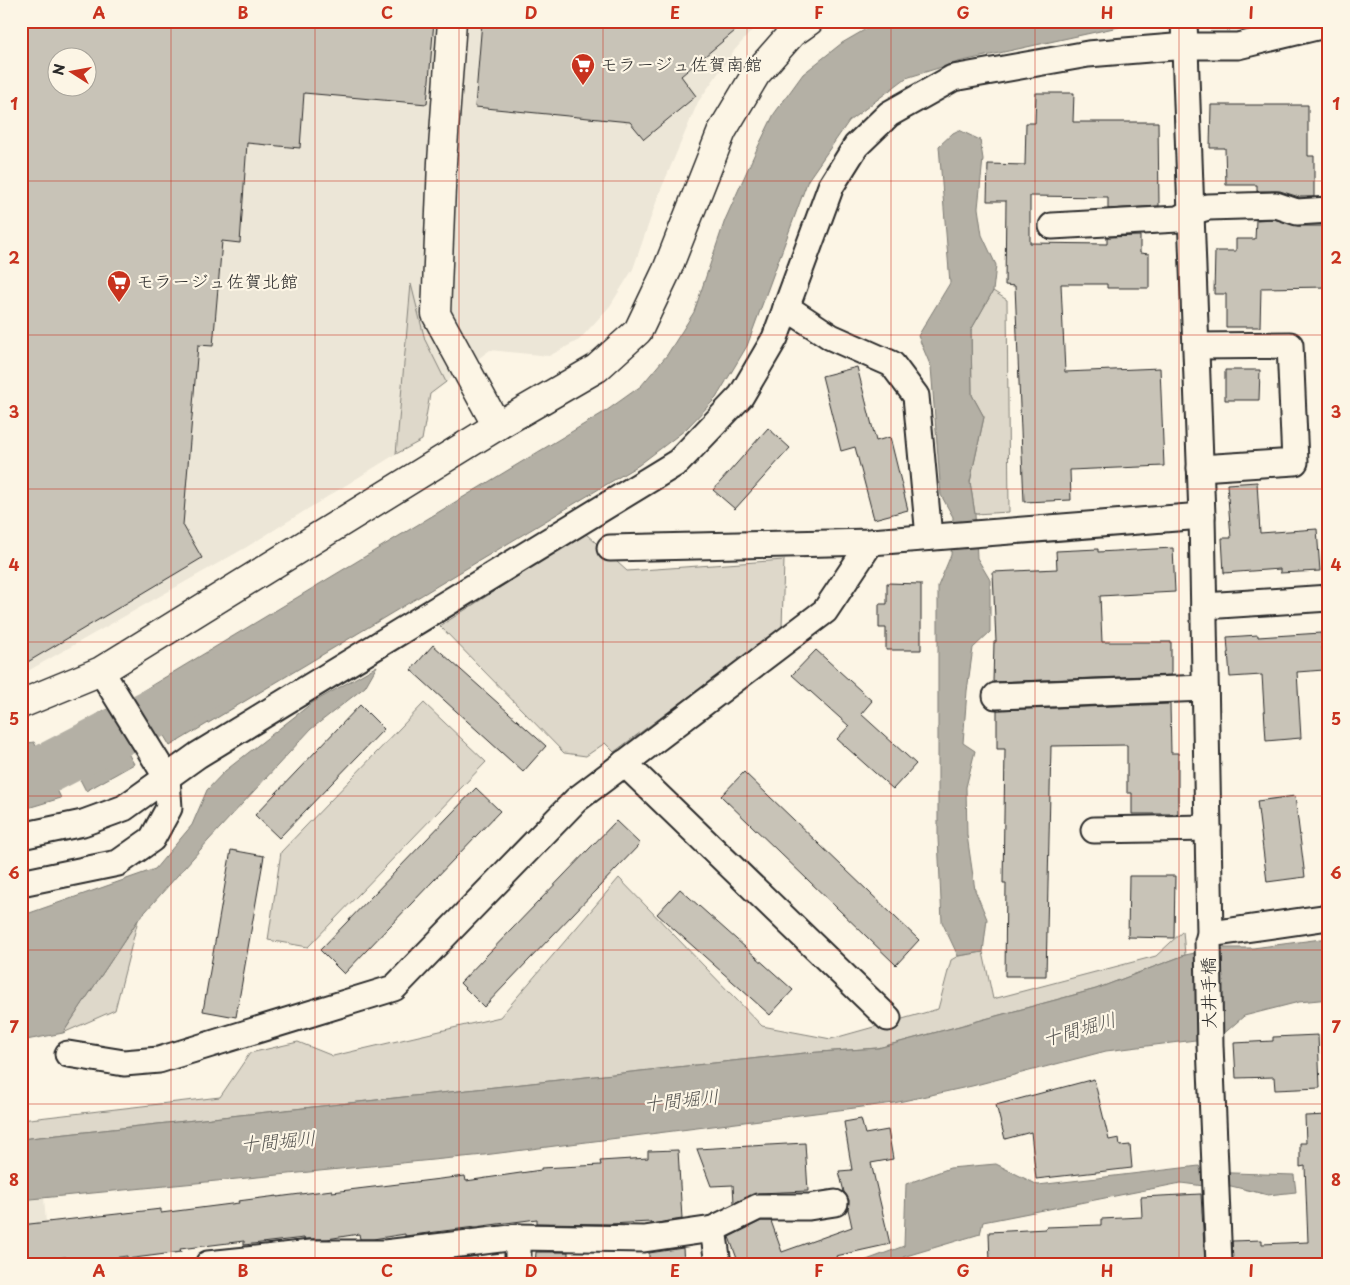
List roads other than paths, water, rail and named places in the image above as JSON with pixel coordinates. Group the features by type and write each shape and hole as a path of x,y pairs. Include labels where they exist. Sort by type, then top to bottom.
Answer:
{"street":[{"path":"452,21 442,162 436,314 497,426"},
{"path":"21,704 107,680 497,426 597,368 638,331 667,270 722,131 756,74 792,33 809,21"},
{"path":"21,836 83,822 124,808 164,774 198,756 678,462 742,396 775,338 830,186 856,146 889,114 952,78 1088,54 1185,33 1238,46 1329,24"},
{"name":"大井手橋","path":"1185,33 1202,516 1210,1045 1219,1264"},
{"path":"1052,226 1178,219 1191,212 1208,207 1276,205 1297,212 1329,210"},
{"path":"786,307 831,337 892,364 916,396 937,536"},
{"path":"1196,346 1290,344 1295,462 1200,468"},
{"path":"610,548 871,542 1202,516"},
{"path":"68,1054 124,1063 159,1060 394,988 576,800 825,611 871,542"},
{"path":"1204,606 1329,598"},
{"path":"21,883 118,863 152,839 169,808 164,774 107,680"},
{"path":"996,696 1205,688"},
{"path":"624,763 888,1018"},
{"path":"1094,830 1208,828"},
{"path":"1209,937 1329,917"},
{"path":"208,1264 311,1253 385,1258 518,1237 644,1239 714,1229 758,1206 809,1207 835,1203"},
{"path":"714,1229 718,1264"},
{"path":"518,1237 518,1264"}],"water":[{"path":"880,21 1146,21 958,62 906,78 849,121 808,180 747,346 716,398 685,430 639,465 170,746 139,693 606,411 641,386 667,355 694,312 725,220 774,114 803,74 842,43"},
{"path":"959,130 980,140 983,159 978,208 982,235 996,265 993,291 971,330 972,395 984,417 970,482 975,514 977,558 990,580 990,632 973,648 963,743 975,751 966,787 967,835 975,890 987,919 983,952 958,956 942,922 938,838 938,586 951,555 953,517 941,495 931,367 918,336 950,283 939,146"},
{"path":"377,666 365,687 311,729 138,920 63,1033 21,1041 21,916 155,869 192,825 207,790 225,771 312,703"},
{"path":"104,710 134,764 86,791 60,740"},
{"path":"34,742 61,798 21,810 21,744"},
{"name":"十間堀川","path":"1329,938 1329,999 1299,1002 1244,1016 1220,1037 1106,1051 972,1086 894,1103 484,1155 21,1200 21,1139 805,1053 878,1048 1096,989 1185,955 1220,948 1253,948"},
{"path":"996,1164 1038,1185 1199,1166 1202,1172 1294,1175 1296,1192 1268,1195 1231,1186 1204,1186 1181,1183 983,1222 980,1234 903,1257 901,1264 856,1264 904,1246 906,1184 950,1168"}],"waterway":[{"path":"21,780 27,779 177,701 213,679"}],"place":[{"name":"モラージュ佐賀南館","path":"583,86"},
{"name":"モラージュ佐賀北館","path":"119,303"}]}
